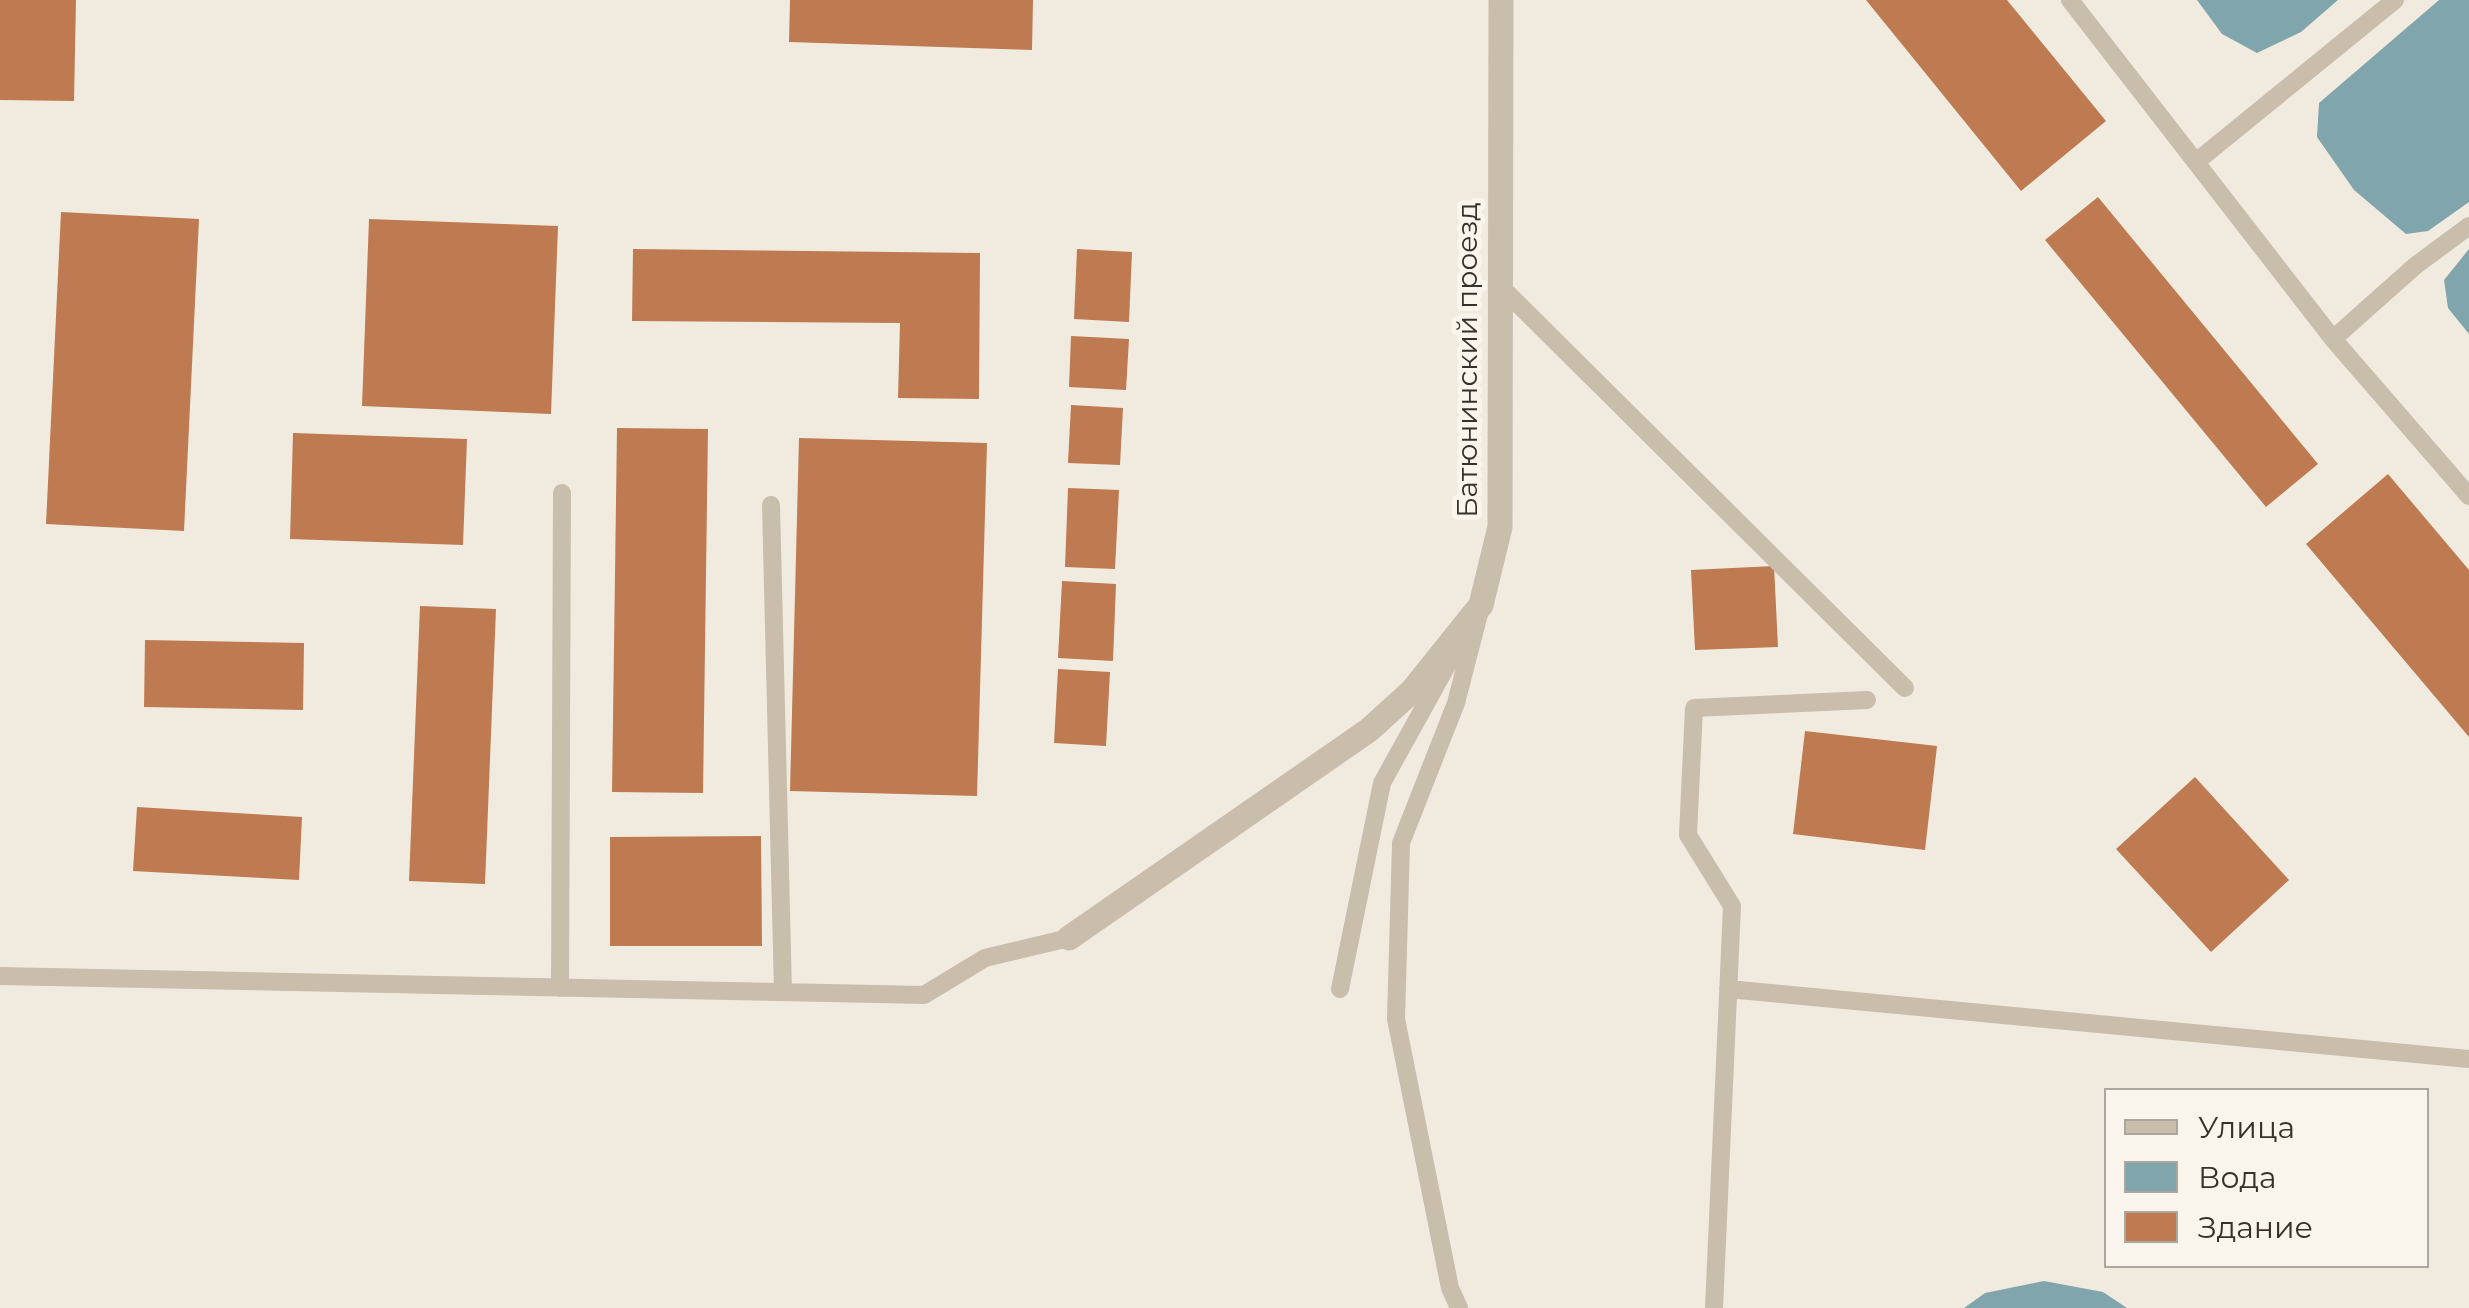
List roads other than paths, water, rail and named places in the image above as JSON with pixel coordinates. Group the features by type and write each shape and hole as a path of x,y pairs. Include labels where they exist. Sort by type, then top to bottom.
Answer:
{"street":[{"name":"Батюнинский проезд","path":"1069,938 1369,730 1412,691 1482,604 1500,527 1501,0"}],"lane":[{"path":"2070,0 2333,340 2469,496"},
{"path":"2196,162 2394,0"},
{"path":"2333,340 2416,266 2469,226"},
{"path":"1500,286 1905,688"},
{"path":"560,988 562,492"},
{"path":"771,505 783,992"},
{"path":"1340,989 1382,782 1482,604"},
{"path":"1459,1308 1450,1288 1396,1019 1401,844 1456,703 1482,604"},
{"path":"1714,1308 1732,906 1688,835 1694,708 1867,700"},
{"path":"0,976 924,995 985,958 1069,938"},
{"path":"1728,989 2469,1059"}],"water":[{"path":"2197,0 2338,0 2301,32 2257,53 2222,34"},
{"path":"2439,0 2469,0 2469,202 2428,231 2406,234 2354,190 2317,137 2319,103"},
{"path":"2469,249 2469,334 2448,308 2444,280"},
{"path":"2044,1281 2103,1292 2127,1308 1964,1308 1985,1293"}]}
